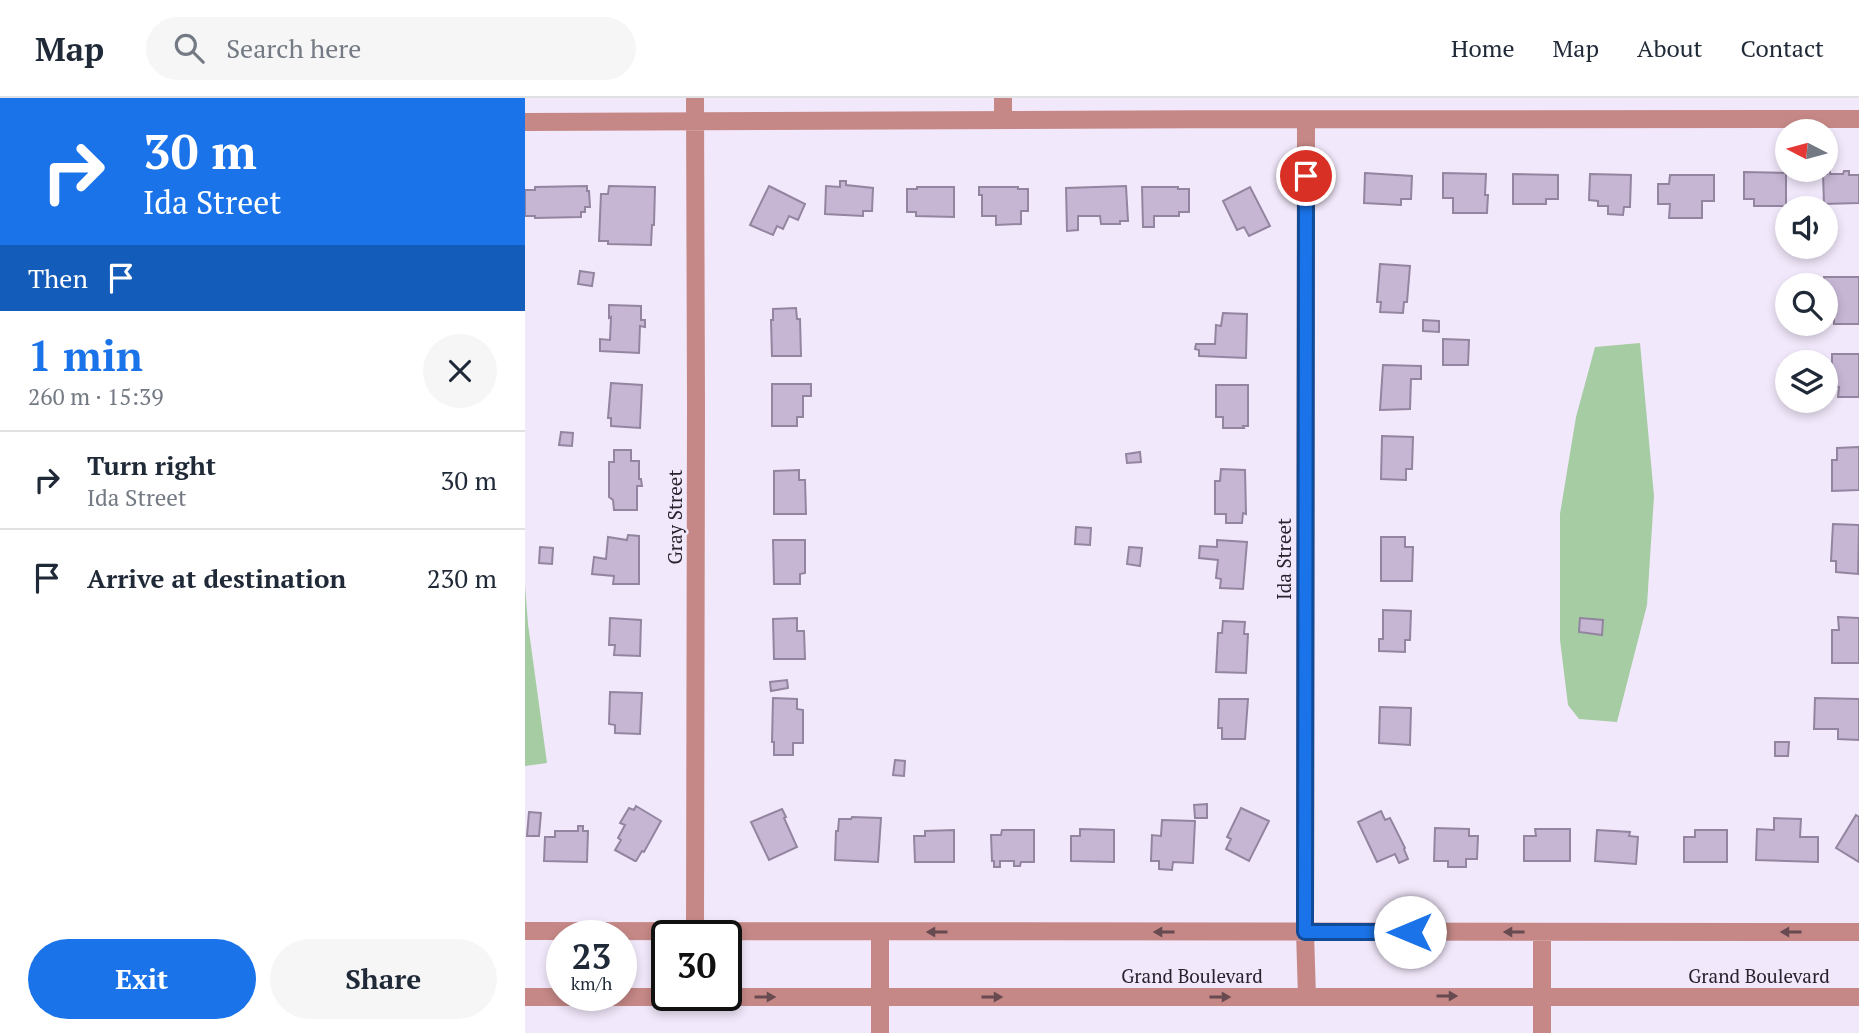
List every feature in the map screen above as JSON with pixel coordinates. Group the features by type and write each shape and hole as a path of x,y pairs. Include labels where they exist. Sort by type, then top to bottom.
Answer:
{"street":[{"name":"Gray Street","path":"695,98 695,920"},
{"path":"1003,98 1003,118"},
{"path":"525,122 1003,118 1859,119"},
{"name":"Ida Street","path":"1306,120 1307,997"},
{"path":"525,931 651,933"},
{"path":"880,932 880,1033"},
{"path":"1542,932 1542,1033"},
{"path":"742,933 1859,932"},
{"name":"Grand Boulevard","path":"525,996 651,996"},
{"name":"Grand Boulevard","path":"742,996 1859,997"}],"green space":[{"path":"1640,343 1654,496 1647,605 1617,722 1579,719 1568,705 1560,640 1560,514 1576,417 1595,347"},
{"path":"525,585 547,763 525,766"}],"building":[{"path":"1844,171 1849,171 1849,175 1859,175 1859,203 1838,204 1838,196 1824,196 1823,182 1838,182 1838,174 1843,174"},
{"path":"1744,172 1775,173 1775,182 1786,182 1786,196 1775,196 1775,206 1754,206 1754,199 1744,199"},
{"path":"1365,173 1412,176 1411,199 1401,199 1401,205 1364,203"},
{"path":"1443,173 1486,174 1487,213 1453,213 1453,198 1443,198"},
{"path":"1513,174 1558,175 1558,199 1546,199 1546,204 1513,204"},
{"path":"1590,174 1631,175 1630,207 1624,207 1623,215 1608,214 1608,206 1598,206 1598,201 1589,200"},
{"path":"1670,175 1714,175 1714,201 1702,201 1702,218 1669,218 1670,204 1658,204 1658,184 1669,184"},
{"path":"840,181 846,181 846,185 873,188 872,211 863,211 863,216 825,214 826,186 840,187"},
{"path":"587,186 590,207 585,207 581,217 525,216 525,190 535,190 535,187"},
{"path":"609,186 655,187 651,245 608,244 608,241 599,241 601,194 608,194"},
{"path":"769,186 805,204 798,220 789,216 783,229 777,226 773,235 750,225"},
{"path":"1126,186 1128,221 1101,224 1100,216 1078,216 1078,230 1067,231 1066,188"},
{"path":"954,187 954,217 916,216 916,212 907,212 907,189"},
{"path":"979,187 1028,189 1028,211 1021,211 1021,224 996,225 996,216 982,216 982,195 979,195"},
{"path":"1142,187 1189,189 1189,212 1179,212 1179,216 1154,216 1154,227 1143,227"},
{"path":"1250,187 1270,226 1249,236 1244,227 1237,230 1223,201"},
{"path":"1380,264 1410,266 1407,302 1404,302 1403,313 1380,312 1381,302 1377,302"},
{"path":"580,271 594,273 592,286 578,284"},
{"path":"1838,277 1859,277 1859,324 1838,324"},
{"path":"609,305 641,306 641,320 645,320 645,327 640,326 639,353 600,351 600,339 610,340"},
{"path":"796,308 797,319 800,319 801,356 772,356 773,309"},
{"path":"1223,313 1247,314 1246,358 1199,356 1199,350 1195,349 1196,344 1215,344 1216,325 1221,326"},
{"path":"1423,320 1439,321 1439,332 1423,331"},
{"path":"1443,339 1469,340 1468,365 1443,365"},
{"path":"1838,354 1859,354 1859,397 1838,397"},
{"path":"1383,365 1421,366 1421,379 1411,379 1410,409 1380,410"},
{"path":"611,383 642,385 640,428 611,426 611,418 608,418"},
{"path":"772,384 811,384 811,396 803,396 803,417 797,417 797,426 772,426"},
{"path":"1216,385 1248,385 1248,426 1223,428 1223,417 1216,417"},
{"path":"561,432 573,433 572,446 559,445"},
{"path":"1382,436 1413,437 1412,469 1406,469 1406,480 1381,479"},
{"path":"1859,447 1859,490 1832,491 1832,460 1837,460 1837,448"},
{"path":"614,450 631,450 631,461 639,461 639,479 642,486 637,486 637,510 614,510 613,500 609,497 609,462 614,462"},
{"path":"1140,452 1141,462 1127,463 1126,454"},
{"path":"1221,469 1245,470 1246,514 1243,513 1242,523 1226,523 1226,514 1215,514 1215,481 1220,481"},
{"path":"799,470 799,480 805,480 806,514 774,514 774,471"},
{"path":"1833,524 1859,525 1858,574 1836,572 1836,561 1831,561"},
{"path":"1076,527 1091,528 1090,545 1075,544"},
{"path":"628,535 639,536 639,584 613,584 614,576 592,574 594,557 606,559 608,537 627,540"},
{"path":"1381,537 1405,537 1405,547 1413,547 1412,581 1381,581"},
{"path":"773,540 805,540 805,573 800,574 800,584 774,584"},
{"path":"1217,540 1247,542 1243,589 1220,588 1221,579 1216,578 1218,560 1199,558 1200,546 1217,547"},
{"path":"540,547 553,548 552,564 539,563"},
{"path":"1129,547 1142,548 1140,566 1127,564"},
{"path":"1383,610 1411,611 1410,640 1405,640 1405,652 1379,651 1379,639 1383,639"},
{"path":"1838,617 1859,618 1859,663 1832,663 1832,630 1839,630"},
{"path":"610,618 641,620 640,656 614,655 615,645 609,645"},
{"path":"797,618 797,631 804,631 805,659 774,659 773,619"},
{"path":"1580,618 1603,620 1602,635 1579,632"},
{"path":"1223,621 1245,622 1244,634 1248,634 1246,673 1216,672 1218,633 1222,633"},
{"path":"787,680 788,688 771,691 770,682"},
{"path":"610,692 642,693 640,734 615,733 615,725 609,724"},
{"path":"773,698 797,699 797,709 803,710 803,743 793,743 793,755 774,755"},
{"path":"1815,698 1859,699 1859,740 1838,739 1838,729 1814,729"},
{"path":"1219,699 1248,699 1245,739 1222,739 1222,728 1218,728"},
{"path":"1380,707 1411,708 1410,745 1379,743"},
{"path":"1775,742 1789,742 1788,756 1775,756"},
{"path":"895,760 905,761 904,776 893,775"},
{"path":"1207,804 1207,818 1195,818 1194,805"},
{"path":"636,806 661,821 644,852 642,851 635,861 615,850 625,825 620,823 629,808 634,810"},
{"path":"1241,808 1269,821 1249,861 1226,849 1231,839 1227,837"},
{"path":"782,809 797,847 769,860 751,822"},
{"path":"1381,811 1385,820 1390,818 1408,859 1399,863 1395,854 1377,862 1358,822"},
{"path":"529,812 541,813 539,836 527,836"},
{"path":"1856,815 1859,817 1859,862 1836,848"},
{"path":"881,818 878,862 835,860 839,819"},
{"path":"1774,818 1801,819 1800,837 1818,837 1818,862 1756,860 1757,829 1774,830"},
{"path":"1162,820 1195,821 1193,863 1173,862 1172,870 1159,869 1159,861 1151,861 1152,835 1161,836"},
{"path":"578,826 583,826 583,831 588,831 587,862 544,861 545,837 555,837 555,831 578,831"},
{"path":"1435,828 1469,829 1469,836 1478,836 1477,859 1466,859 1466,867 1448,867 1448,861 1434,861"},
{"path":"1080,829 1114,830 1114,862 1071,861 1071,836 1080,836"},
{"path":"1535,829 1570,829 1570,861 1524,861 1524,836 1536,836"},
{"path":"954,830 954,862 915,862 914,836 925,836 925,831"},
{"path":"1002,830 1034,830 1034,862 1021,862 1020,866 1014,866 1014,861 1000,861 1000,867 994,867 991,835 1001,835"},
{"path":"1597,830 1630,832 1629,836 1638,837 1636,864 1595,861"},
{"path":"1695,830 1727,830 1727,862 1684,862 1684,837 1695,837"}],"route":[{"path":"1306,176 1305,932 1410,932"}]}
